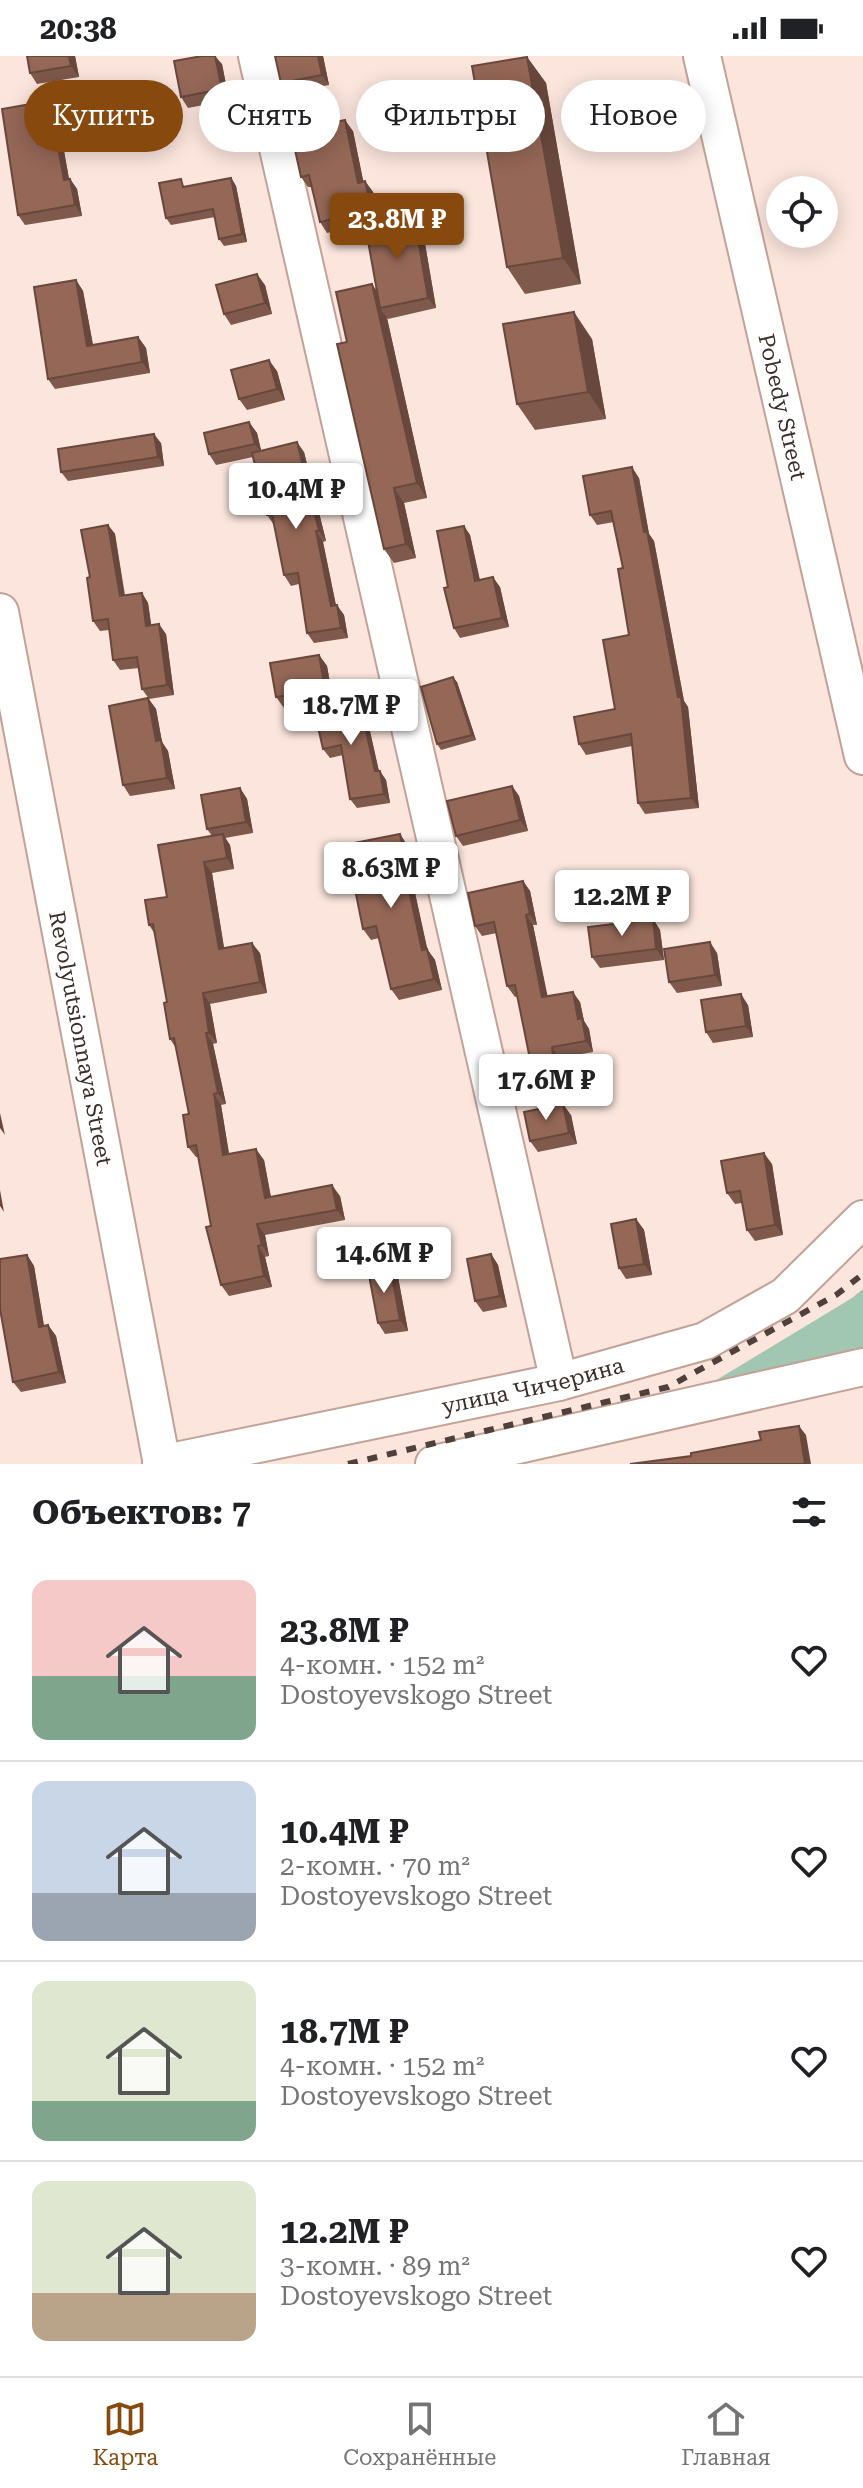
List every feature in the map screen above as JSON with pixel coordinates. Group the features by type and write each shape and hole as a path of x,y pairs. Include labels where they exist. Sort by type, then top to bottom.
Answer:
{"street":[{"path":"257,56 559,1382"},
{"name":"Pobedy Street","path":"702,56 863,756"},
{"name":"Revolyutsionnaya Street","path":"0,612 161,1464"},
{"name":"улица Чичерина","path":"161,1464 559,1382 705,1341 785,1296 863,1219"},
{"path":"434,1464 863,1367"}],"green space":[{"path":"863,1289 863,1355 685,1399 852,1298"}],"building":[{"path":"27,56 69,56 71,66 30,73"},
{"path":"215,56 220,80 199,80 199,93 183,97 183,80 178,80 174,61"},
{"path":"275,56 318,56 322,75 280,80"},
{"path":"527,57 531,80 474,80 472,66"},
{"path":"24,105 24,152 59,152 64,180 70,179 75,205 18,215 2,109"},
{"path":"345,120 358,183 365,181 372,211 320,222 309,175 301,177 295,152 340,152 340,121"},
{"path":"487,152 544,152 563,258 507,267"},
{"path":"231,178 242,234 219,239 213,209 166,218 159,183 181,179 183,187"},
{"path":"414,215 428,298 380,308 365,224"},
{"path":"257,274 265,303 224,314 216,285"},
{"path":"76,280 87,346 138,337 142,362 48,379 34,287"},
{"path":"372,284 417,483 394,488 406,544 384,549 337,344 347,342 336,292"},
{"path":"574,312 588,392 517,404 503,324"},
{"path":"269,360 277,389 239,399 231,370"},
{"path":"249,422 255,444 209,454 204,433"},
{"path":"154,434 158,457 61,472 58,449"},
{"path":"297,442 319,531 316,531 331,606 337,605 341,628 307,633 298,573 284,575 272,514 267,515 252,453"},
{"path":"632,467 678,697 681,697 691,798 638,803 631,734 579,744 574,717 615,709 603,640 629,635 618,569 623,568 611,511 590,515 583,476"},
{"path":"108,525 120,596 142,593 146,626 159,624 167,685 142,689 137,657 113,660 108,619 93,621 87,578 90,577 81,530"},
{"path":"464,526 475,581 493,577 502,618 454,628 444,588 448,587 437,531"},
{"path":"319,655 325,689 276,697 270,663"},
{"path":"453,677 472,735 437,744 421,687"},
{"path":"148,698 156,741 161,740 167,778 123,785 109,706"},
{"path":"359,700 375,771 380,771 384,794 350,799 341,745 323,749 314,709"},
{"path":"512,786 520,820 456,836 447,801"},
{"path":"240,788 246,822 207,829 201,795"},
{"path":"223,834 227,858 204,862 219,949 252,943 260,982 203,993 209,1033 206,1033 218,1093 214,1094 223,1155 256,1149 265,1198 332,1185 337,1210 257,1224 264,1276 221,1285 206,1227 211,1226 196,1145 188,1147 183,1115 189,1114 174,1038 170,1039 164,1003 167,1002 153,924 149,925 145,900 167,897 158,845"},
{"path":"400,834 407,868 404,868 422,950 427,949 434,979 391,989 376,926 363,929 356,894 364,893 354,843"},
{"path":"523,881 530,914 526,915 542,997 573,992 586,1041 552,1047 553,1055 530,1059 515,985 507,986 494,922 475,926 468,893"},
{"path":"653,919 656,949 592,957 588,927"},
{"path":"710,942 715,975 669,982 664,949"},
{"path":"741,994 746,1026 706,1032 701,1000"},
{"path":"563,1104 569,1133 530,1141 524,1112"},
{"path":"764,1153 775,1225 747,1230 740,1191 727,1193 721,1161"},
{"path":"636,1219 644,1264 619,1268 611,1224"},
{"path":"491,1254 500,1296 475,1301 467,1259"},
{"path":"27,1255 39,1327 48,1325 59,1372 13,1382 0,1309 0,1259"},
{"path":"390,1266 400,1320 378,1323 368,1270"},
{"path":"799,1426 805,1464 630,1464 691,1456 691,1453 761,1440 759,1432"}],"railway":[{"path":"348,1464 668,1387 836,1295 863,1274"}]}
